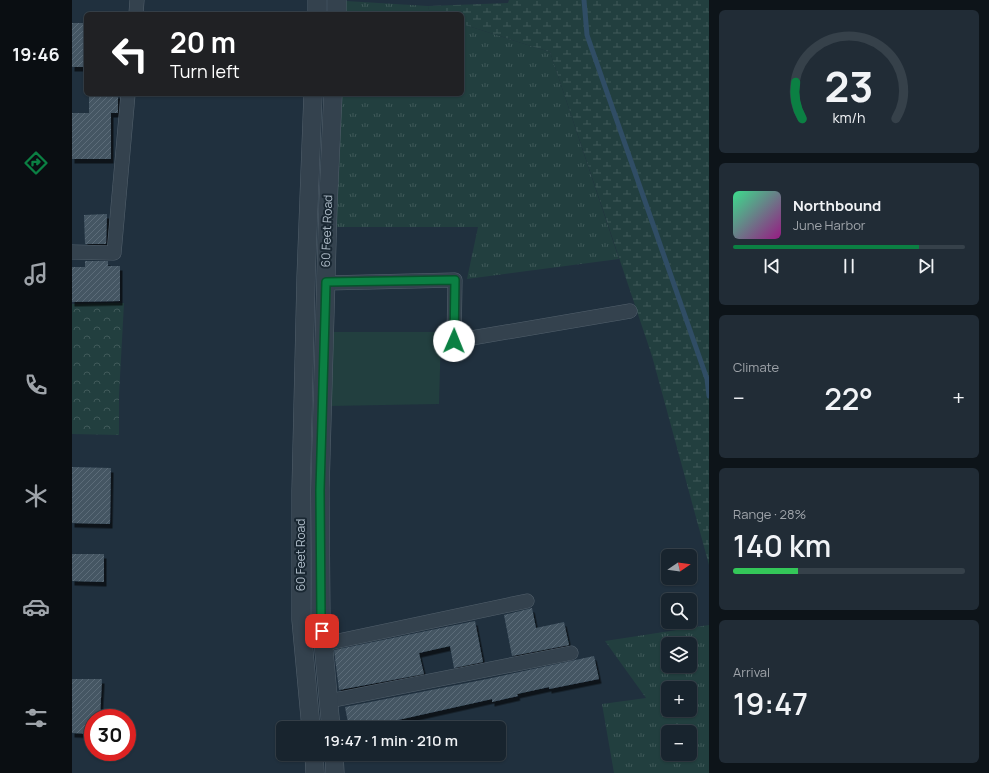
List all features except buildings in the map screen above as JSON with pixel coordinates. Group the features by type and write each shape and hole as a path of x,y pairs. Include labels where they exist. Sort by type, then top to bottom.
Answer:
{"street":[{"path":"136,12 137,0"},
{"path":"317,12 318,0"},
{"path":"337,0 337,12"},
{"path":"72,252 114,253 128,96"},
{"name":"60 Feet Road","path":"310,721 302,620 301,490 306,277 313,96"},
{"name":"60 Feet Road","path":"330,721 321,619 320,490 333,96"},
{"path":"326,282 455,280 454,341 630,311"},
{"path":"324,644 527,601"},
{"path":"329,701 571,653"},
{"path":"314,761 315,773"},
{"path":"334,761 335,773"}],"green space":[{"path":"509,0 709,0 709,565 652,356 550,52 464,25 464,12 430,12 428,6 508,3"},
{"path":"346,1 428,6 430,12 345,12"},
{"path":"464,25 550,52 619,259 467,279 478,227 335,227 341,96 464,96"},
{"path":"124,303 119,395 119,435 72,434 72,304"},
{"path":"332,332 441,332 439,404 330,406"},
{"path":"709,625 709,773 614,773 602,704 646,698 605,641 683,629 697,629 697,627"}],"waterway":[{"path":"584,0 587,35 707,379 709,396"}],"route":[{"path":"322,631 320,490 326,282 455,280 454,341"}]}
